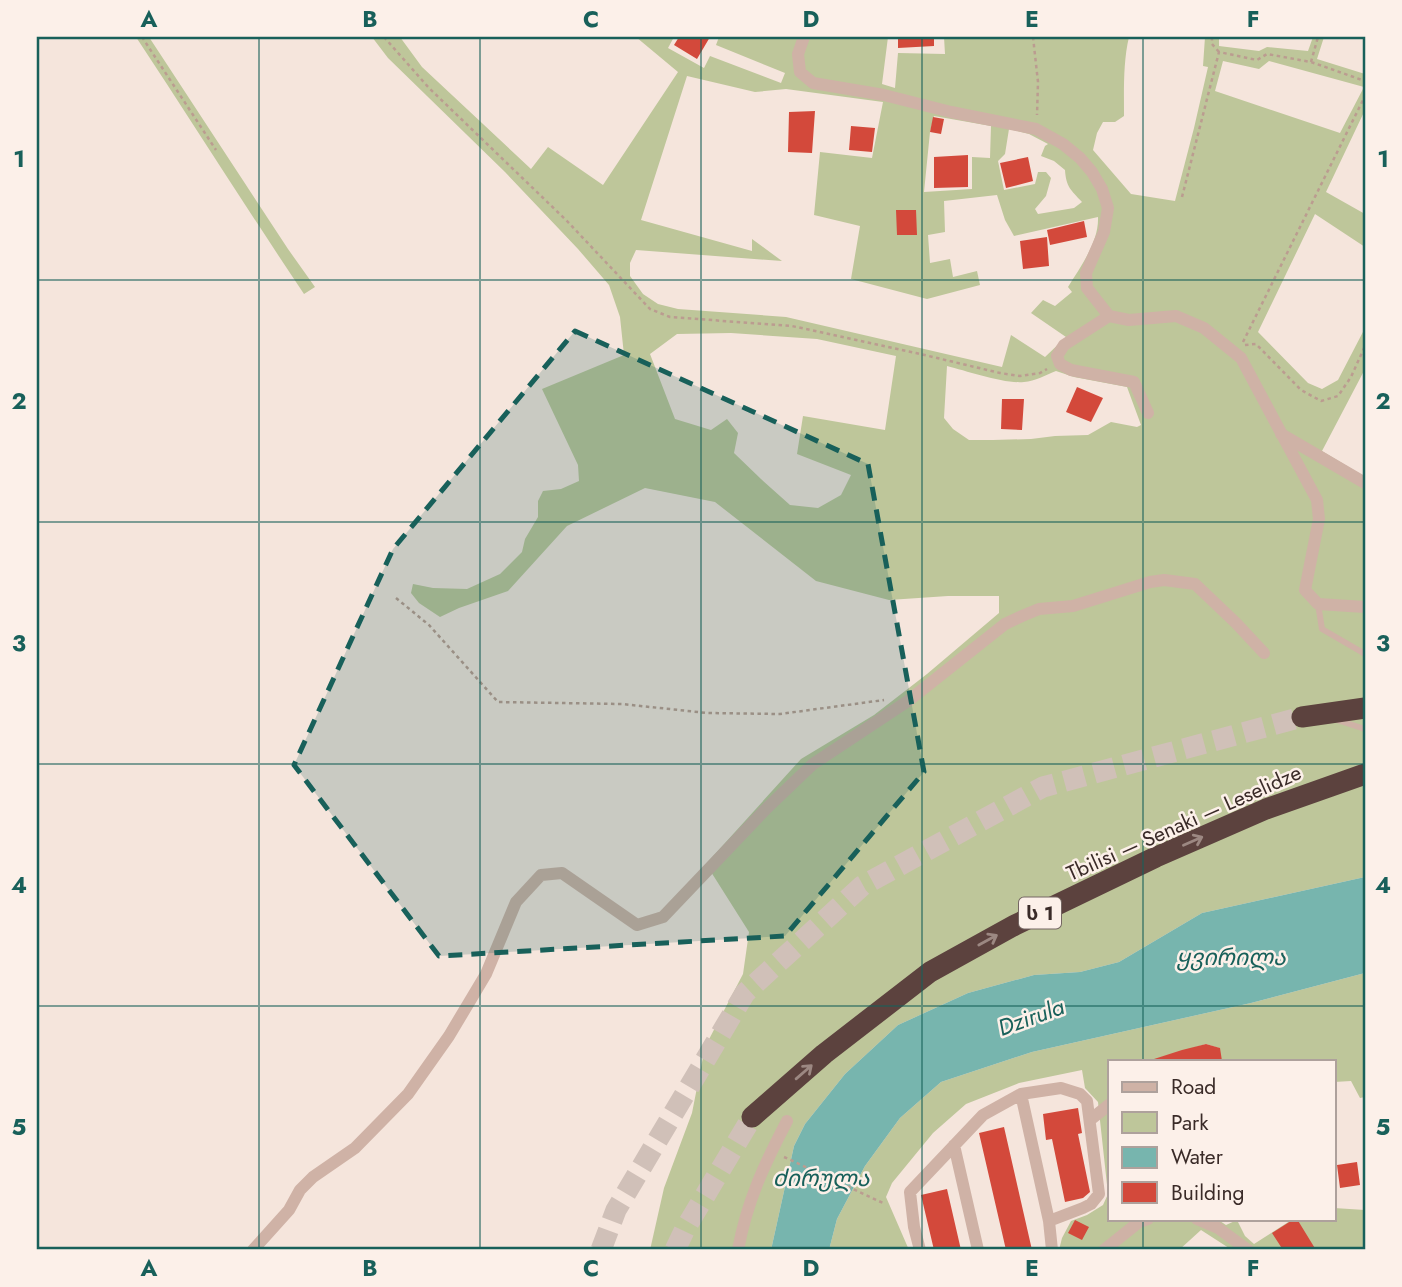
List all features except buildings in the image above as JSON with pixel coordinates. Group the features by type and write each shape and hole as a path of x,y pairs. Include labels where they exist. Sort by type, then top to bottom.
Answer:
{"highway":[{"path":"1312,716 1365,708"},
{"name":"Tbilisi — Senaki — Leselidze","path":"752,1117 824,1054 930,972 1015,925 1156,858 1266,809 1365,775"}],"street":[{"path":"804,37 797,54 800,72 813,83 1036,129 1063,144 1080,158 1102,188 1108,208 1104,232 1086,273 1087,288 1109,316 1129,320 1176,316 1204,328 1241,358 1317,500 1319,519 1305,590 1318,604 1365,607"},
{"path":"1109,316 1064,345 1057,356 1060,364 1072,370 1134,383 1149,413"},
{"path":"1281,434 1365,483"},
{"path":"253,1250 289,1210 300,1190 313,1177 355,1148 408,1094 449,1037 486,974 516,902 541,875 562,873 637,925 663,917 813,764 908,701 1004,624 1039,609 1073,606 1150,582 1164,580 1195,584 1264,653"},
{"path":"920,1250 910,1192 983,1115 1021,1094 1060,1088 1080,1094 1087,1101 1099,1194 1091,1204 1049,1221"},
{"path":"1021,1094 1049,1221 1052,1250"},
{"path":"1090,1120 1108,1106"},
{"path":"738,1250 753,1191 787,1121"},
{"path":"954,1145 978,1250"},
{"path":"1104,1250 1145,1220"},
{"path":"1199,1220 1218,1228 1248,1250"}],"lane":[{"path":"1318,604 1322,629 1365,654"},
{"path":"1312,716 1365,729"}],"path":[{"path":"142,37 216,150"},
{"path":"384,37 429,88 567,221 650,309 670,317 792,326 1020,376 1040,373 1060,364"},
{"path":"1033,37 1038,82 1036,129"},
{"path":"1212,37 1212,44 1219,52 1257,60 1267,54 1311,62 1365,81"},
{"path":"1311,62 1318,37"},
{"path":"1182,197 1219,52"},
{"path":"1365,96 1242,345 1256,344 1301,390 1321,401 1338,396 1365,346"},
{"path":"396,598 429,625 498,702 622,704 707,713 780,714 878,700 908,701"},
{"path":"771,1152 883,1203"}],"highlighted area":[{"path":"575,331 868,464 924,772 785,936 439,956 294,765 393,549"}],"green space":[{"path":"136,37 149,37 315,287 304,294"},
{"path":"372,37 400,37 422,67 531,169 548,147 603,185 678,72 636,37 674,37 668,48 704,68 710,56 781,83 785,73 716,45 719,37 888,37 882,84 895,88 898,53 945,54 944,37 1129,37 1125,66 1124,116 1115,122 1103,122 1093,150 1131,194 1175,201 1208,67 1203,66 1205,37 1219,37 1219,46 1259,51 1267,47 1308,51 1313,37 1324,37 1317,59 1365,74 1365,110 1326,192 1365,214 1365,247 1315,214 1258,332 1308,383 1322,389 1338,380 1365,328 1365,369 1322,451 1365,477 1365,877 1202,913 1119,962 1080,972 1034,975 968,993 898,1025 845,1074 805,1124 794,1146 771,1250 650,1250 664,1188 692,1113 705,1047 743,974 749,932 706,864 801,759 874,715 927,674 999,613 999,596 889,600 816,581 715,502 645,488 567,526 508,591 440,617 419,603 411,593 413,584 433,588 467,589 500,574 522,552 525,539 538,517 538,501 543,491 561,489 579,481 578,465 542,389 624,355 620,317 609,285 505,172 388,58","holes":["1223,61 1259,69 1269,61 1364,87 1340,133 1215,91","687,76 755,92 786,89 883,102 872,158 820,152 814,215 860,226 851,279 927,299 980,285 977,271 953,277 950,259 930,263 928,235 945,232 944,201 997,195 1005,220 1014,236 1098,217 1098,226 1092,245 1068,287 1072,292 1055,306 1043,300 1031,313 1066,337 1045,357 1011,335 1002,367 786,317 678,309 658,304 643,294 630,276 630,263 636,250 782,261 752,239 752,251 641,220","934,116 991,126 990,158 972,157 972,189 924,192","1009,129 1029,134 1048,144 1041,156 1054,161 1065,170 1068,184 1082,202 1074,208 1038,214 1035,209 1046,196 1051,178 1046,172 1038,172 1035,184 1004,190 998,161 1005,154","731,333 817,339 896,356 885,430 803,416 797,454 851,475 841,495 818,508 790,505 734,453 738,433 727,419 711,430 675,419 650,354 677,334","947,366 1006,381 1028,381 1056,371 1127,387 1141,425 1137,427 1111,422 1088,435 993,440 969,440 953,429 944,418"]},
{"path":"1365,973 1365,1097 1360,1098 1351,1081 1336,1082 1336,1060 1221,1060 1219,1048 1206,1044 1162,1057 1163,1060 1108,1060 1108,1194 1098,1102 1085,1088 1082,1070 1019,1083 966,1104 933,1133 892,1183 886,1197 909,1250 829,1250 837,1219 865,1166 900,1118 941,1082 1032,1052 1251,1003"},
{"path":"1108,1194 1108,1220 1218,1220 1226,1225 1237,1220 1245,1236 1254,1244 1291,1220 1336,1220 1336,1208 1365,1210 1365,1250 1232,1250 1201,1230 1179,1250 1059,1250 1071,1221 1103,1205"}],"water":[{"name":"ყვირილა","path":"1365,877 1365,973 1251,1003 1032,1052 941,1082 900,1118 865,1166 837,1219 829,1250 771,1250 794,1146 805,1124 845,1074 898,1025 968,993 1034,975 1080,972 1119,962 1202,913"}],"tunnel":[{"path":"601,1250 616,1210 745,993 862,886 1043,787 1302,717"},
{"path":"675,1250 752,1117"}],"water label":[{"name":"Dzirula","path":"1031,1017"},
{"name":"ძირულა","path":"821,1178"}]}
